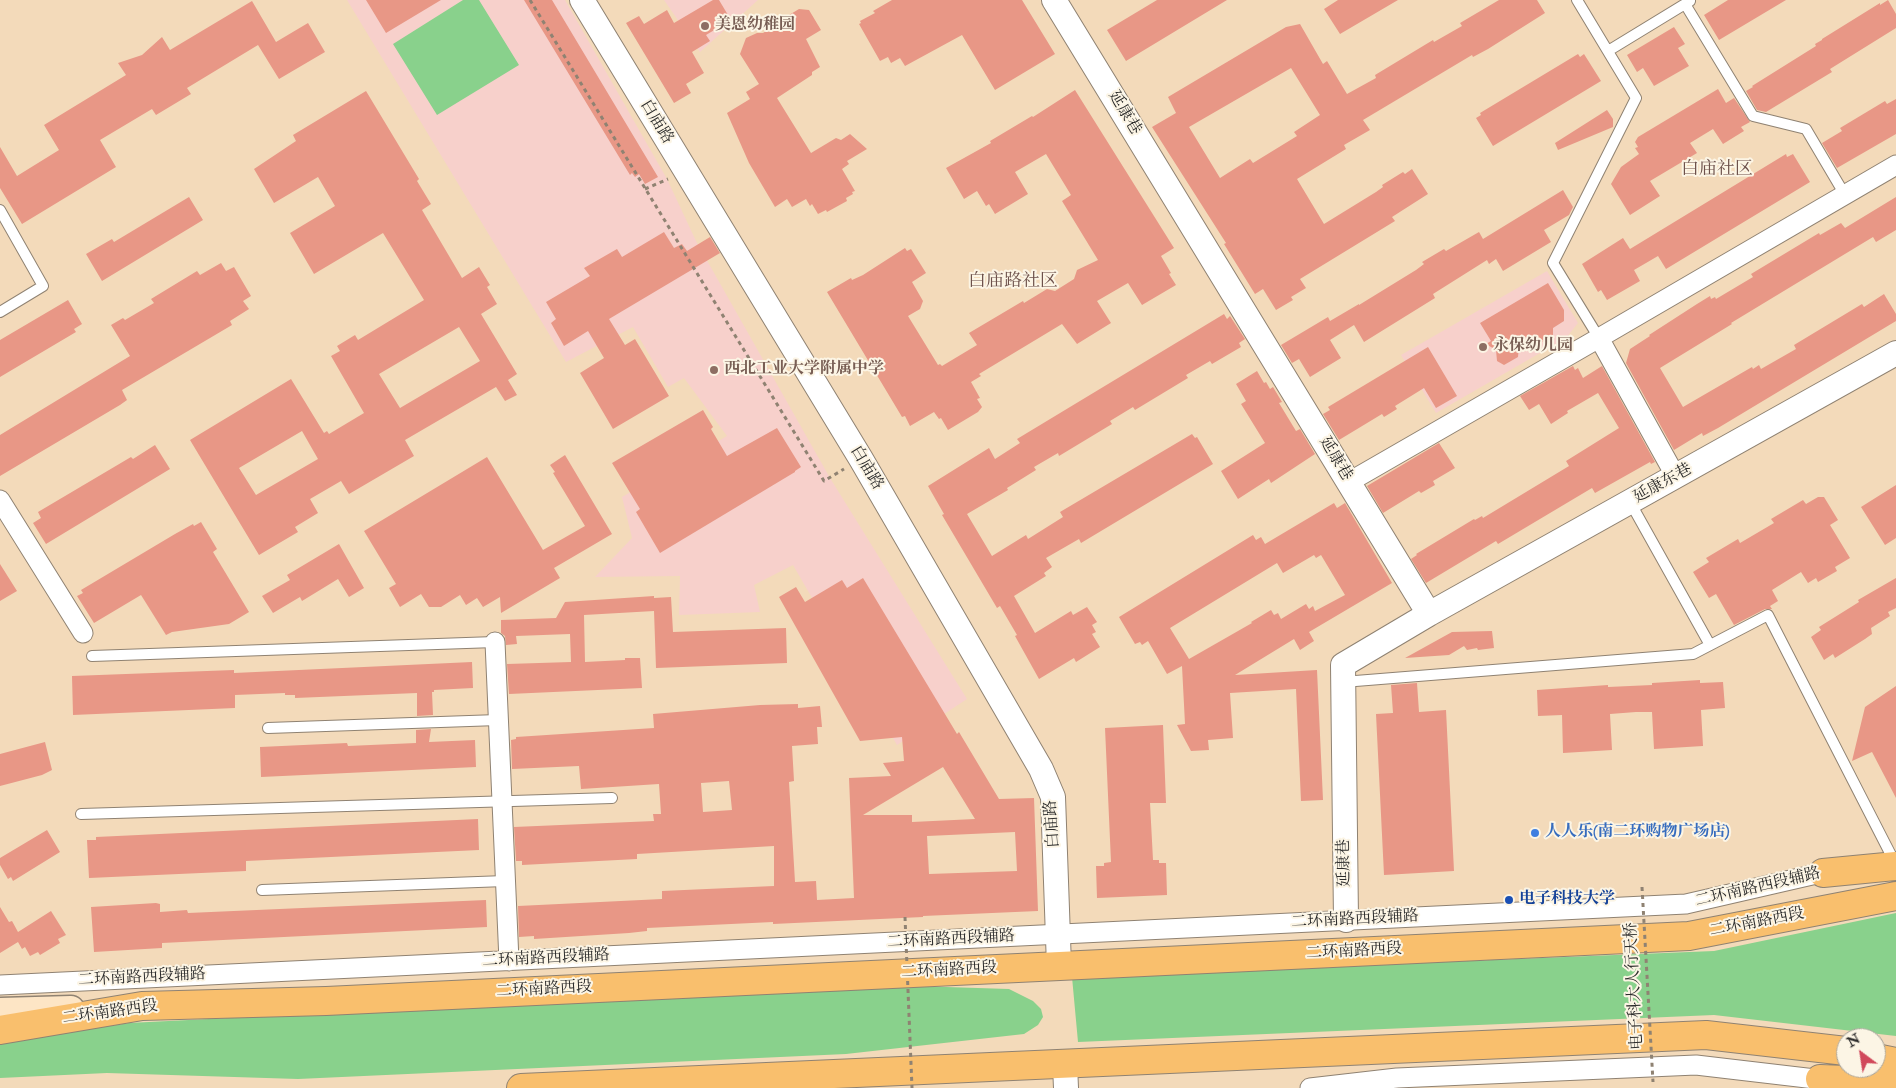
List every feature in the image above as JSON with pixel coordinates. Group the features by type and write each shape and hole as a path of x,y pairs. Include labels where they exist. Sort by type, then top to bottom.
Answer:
{"highway":[{"path":"1823,873 1895,860"},
{"path":"1810,912 1896,884"},
{"name":"二环南路西段","path":"0,1030 142,1006 326,1001 1689,936 1896,896"},
{"path":"521,1088 1065,1077 1706,1035 1836,1051"},
{"path":"1820,1079 1896,1082"}],"main road":[{"path":"0,1011 142,1006"}],"street":[{"name":"白庙路","path":"582,0 861,459 1041,769 1053,797 1059,966"},
{"name":"延康巷","path":"1054,0 1430,614 1343,665 1346,920"},
{"path":"1349,482 1896,166"},
{"path":"1599,338 1676,477"},
{"name":"延康东巷","path":"1430,614 1896,353"},
{"path":"0,500 83,633"},
{"path":"495,642 509,961"},
{"name":"二环南路西段辅路","path":"0,985 1686,904 1823,873"},
{"path":"1310,1088 1397,1078 1696,1065 1896,1088"}],"lane":[{"path":"1577,0 1636,98 1553,263 1599,338"},
{"path":"1608,51 1688,2 1753,116 1806,129 1845,195"},
{"path":"0,210 43,286 0,312"},
{"path":"1630,502 1710,645"},
{"path":"1343,682 1693,654 1768,615 1895,860"},
{"path":"92,656 495,642"},
{"path":"268,728 498,720"},
{"path":"81,814 612,798"},
{"path":"262,890 505,881"}],"path":[{"path":"530,0 824,481 861,459"},
{"name":"电子科大人行天桥","path":"1642,888 1653,1082"},
{"path":"905,917 912,1088"}],"shaded area":[{"name":"西北工业大学附属中学","path":"347,0 565,0 667,179 696,241 830,478 967,699 897,745 793,565 754,585 760,612 679,615 680,576 595,577 632,538 622,497 727,436 684,378 668,387 633,327 566,362"},
{"name":"美恩幼稚园","path":"664,0 758,0 700,52"},
{"name":"永保幼儿园","path":"1547,271 1578,323 1566,338 1436,413 1401,355"}],"green space":[{"path":"463,0 479,0 519,65 437,115 393,44"},
{"path":"1896,913 1896,1036 1886,1035 1886,1028 1836,1029 1714,1015 1078,1042 1072,977 1714,951"},
{"path":"883,985 1009,989 1033,1001 1041,1009 1043,1017 1038,1025 1024,1034 846,1054 298,1079 107,1073 0,1078 0,1043 129,1023"}],"building":[{"path":"366,0 441,0 386,33"},
{"path":"524,0 552,0 658,177 645,184 639,174 635,177 632,173 630,175"},
{"path":"713,0 719,0 731,20 706,35 710,41 692,52 704,73 686,84 691,93 674,103 626,23 639,16 644,24 667,10 674,23"},
{"path":"892,0 1022,0 1055,54 995,90 962,35 905,66 900,58 891,63 888,57 880,61 859,24 861,23 860,21 875,13 873,11"},
{"path":"1157,0 1227,0 1126,61 1107,30"},
{"path":"1338,0 1398,0 1340,34 1324,9"},
{"path":"1499,0 1537,0 1545,13 1488,49 1473,57 1472,55 1363,120 1370,130 1344,145 1346,149 1297,179 1324,224 1376,192 1383,187 1382,185 1403,172 1405,174 1412,169 1428,194 1392,217 1395,221 1300,279 1306,288 1291,297 1293,300 1276,310 1263,289 1255,294 1224,244 1226,243 1152,127 1176,113 1168,97 1286,27 1300,24 1323,64 1327,61 1347,94 1376,78 1375,75 1433,40 1434,42 1462,26 1460,23","holes":["1291,68 1320,115 1294,132 1297,136 1253,163 1250,159 1220,178 1189,127"]},
{"path":"1728,0 1786,0 1719,40 1704,15"},
{"path":"1888,0 1896,14 1896,28 1830,69 1832,72 1766,112 1757,110 1746,91 1816,46 1815,44 1822,39"},
{"path":"252,1 276,42 308,23 325,52 279,79 258,45 187,88 191,94 156,115 152,109 100,140 116,167 22,224 0,188 0,147 17,176 59,150 44,125 126,75 118,63 142,55 162,37 170,50"},
{"path":"799,9 809,10 821,30 806,39 820,67 812,72 812,75 777,98 811,153 836,138 841,140 850,134 867,149 847,161 849,164 842,169 855,191 852,192 853,194 846,198 847,201 827,212 826,210 818,214 812,204 810,206 806,199 792,207 787,199 775,207 749,163 727,113 750,99 746,92 759,84 740,54 746,38 757,33 763,33"},
{"path":"1674,27 1685,44 1678,48 1689,66 1654,86 1643,68 1637,72 1627,55"},
{"path":"1578,54 1580,57 1584,54 1601,81 1493,146 1476,118 1481,115 1480,113"},
{"path":"1718,89 1726,103 1734,98 1750,122 1741,127 1744,131 1723,144 1713,129 1690,143 1697,153 1650,181 1660,196 1630,215 1611,184 1621,167 1639,154 1635,148 1638,147 1635,142 1638,137"},
{"path":"1075,90 1174,248 1161,256 1176,285 1142,305 1128,283 1097,301 1111,323 1077,344 1062,324 979,374 981,376 971,382 980,398 977,399 982,407 978,412 948,430 941,418 939,419 934,412 910,426 905,416 902,417 827,292 851,278 852,280 863,275 905,248 907,251 911,249 926,273 912,282 923,301 920,309 908,316 938,365 942,366 977,345 969,333 1047,289 1055,291 1074,279 1077,270 1098,260 1062,201 1071,195 1046,154 1015,172 1028,194 995,214 989,204 986,206 977,191 964,199 946,168 991,143 990,141 1033,117"},
{"path":"366,91 419,179 417,181 431,204 422,210 462,278 479,267 490,285 487,287 497,304 481,314 517,374 508,380 517,395 505,401 496,387 405,440 414,456 349,494 341,481 310,499 318,513 295,527 298,532 259,555 190,440 291,379 324,433 327,431 329,434 364,413 331,356 340,351 337,346 355,335 358,340 424,300 383,233 314,274 290,233 335,206 318,177 274,203 254,169 296,141 293,135","holes":["459,327 480,361 400,408 379,374","302,431 318,459 256,495 239,468"]},
{"path":"1896,99 1896,134 1837,168 1822,143 1842,131 1840,128 1885,101 1887,104"},
{"path":"1607,110 1613,119 1613,127 1558,150 1555,143"},
{"path":"1786,154 1787,157 1793,154 1810,182 1666,269 1658,256 1634,270 1640,281 1607,300 1601,290 1598,292 1582,264 1623,238 1630,249"},
{"path":"1563,190 1573,207 1569,215 1544,230 1551,242 1503,271 1496,259 1489,264 1487,260 1433,294 1435,298 1364,342 1354,325 1330,340 1341,358 1310,377 1299,359 1292,363 1281,345 1328,317 1330,321 1359,305 1416,270 1424,264 1422,262 1444,249 1446,251 1479,232 1483,239"},
{"path":"189,197 203,220 102,281 86,254 112,239 114,242"},
{"path":"1896,197 1896,230 1876,242 1873,237 1660,368 1683,407 1752,367 1753,369 1759,365 1761,369 1796,349 1794,345 1862,304 1864,307 1884,294 1896,314 1896,321 1718,428 1703,436 1702,433 1674,450 1626,363 1630,349 1710,296 1711,299 1715,297 1716,299 1753,277 1751,274 1819,233 1820,235 1841,223 1845,228"},
{"path":"664,232 674,248 682,244 687,251 710,237 720,253 609,319 625,345 635,339 669,396 613,429 580,373 604,358 588,331 564,346 551,323 556,319 546,302 590,276 584,268 617,249 622,257"},
{"path":"221,263 226,271 234,267 251,296 243,301 249,309 230,321 232,325 122,390 127,400 120,405 0,476 0,435 130,356 111,325 123,318 125,320 154,303 151,299 197,271 200,275"},
{"path":"1548,283 1564,310 1564,321 1553,328 1553,336 1537,345 1520,335 1518,357 1504,365 1497,361 1496,350 1486,344 1491,341 1480,323"},
{"path":"68,300 82,324 74,329 76,332 0,377 0,340"},
{"path":"1224,314 1227,319 1230,316 1245,339 1239,343 1241,347 1212,364 1210,361 1186,375 1188,378 1135,410 1133,407 1110,421 1112,424 1059,456 1058,453 1034,467 1036,470 1007,488 1008,490 967,514 992,556 1026,535 1028,539 1063,517 1060,512 1192,434 1195,438 1197,437 1213,464 1081,543 1079,539 1046,558 1052,567 1044,573 1046,576 1014,596 1035,633 1071,611 1073,615 1087,607 1097,622 1092,625 1096,632 1092,634 1100,647 1076,662 1074,658 1039,679 1015,636 1017,635 1000,606 997,608 942,515 944,514 928,486 989,448 995,459 1020,443 1017,439"},
{"path":"1428,347 1457,396 1436,408 1424,388 1395,406 1397,409 1384,417 1382,414 1339,440 1323,414 1330,410 1328,407"},
{"path":"1573,366 1575,370 1578,368 1583,378 1602,366 1655,462 1651,464 1650,462 1595,493 1592,488 1498,544 1496,541 1426,583 1411,559 1416,554 1474,519 1482,516 1483,518 1569,466 1566,461 1619,428 1598,393 1567,411 1568,413 1551,424 1539,404 1529,410 1520,396"},
{"path":"1257,371 1270,389 1273,387 1282,402 1279,403 1296,431 1300,429 1315,454 1271,483 1269,479 1238,499 1221,471 1265,443 1241,404 1246,401 1236,384"},
{"path":"703,410 713,427 711,429 727,456 777,428 801,467 660,553 636,512 640,509 612,463"},
{"path":"1439,443 1455,468 1433,481 1435,485 1421,493 1419,491 1383,513 1367,486"},
{"path":"155,445 170,469 46,544 33,523 41,518 38,512 131,457 133,459"},
{"path":"565,455 612,534 554,568 560,578 501,613 500,597 483,607 477,598 466,605 460,595 441,607 429,607 421,594 400,607 389,588 396,584 364,531 487,457 543,550 585,526 550,465"},
{"path":"1896,485 1896,538 1885,545 1861,507"},
{"path":"1818,497 1824,497 1838,520 1830,525 1850,558 1835,567 1837,571 1818,582 1816,578 1808,583 1801,572 1772,590 1778,601 1770,606 1772,609 1765,609 1734,625 1716,594 1709,598 1693,572 1709,562 1706,558 1738,539 1740,543 1774,523 1771,519 1803,500 1806,504"},
{"path":"1334,503 1337,508 1345,503 1392,583 1309,632 1314,641 1300,650 1294,639 1235,675 1317,670 1323,800 1301,801 1296,689 1230,693 1233,738 1208,740 1209,750 1191,751 1177,725 1185,724 1182,666 1167,674 1148,641 1142,645 1140,642 1135,644 1119,617 1253,535 1256,540 1261,537 1265,544","holes":["1314,555 1316,558 1321,555 1345,595 1315,611 1313,606 1309,609 1306,604 1281,619 1278,613 1274,615 1271,610 1189,659 1170,628 1277,563 1283,573"]},
{"path":"201,522 217,549 213,552 249,612 229,624 172,632 166,635 141,595 94,623 77,596 83,593 81,590 175,534 193,524 194,526"},
{"path":"339,544 364,588 349,597 338,579 302,601 300,597 273,613 262,596 290,580 287,575"},
{"path":"0,564 17,591 0,601"},
{"path":"863,578 957,734 959,732 999,799 1034,798 1038,911 647,928 647,931 629,933 534,939 534,936 519,937 518,906 662,899 662,891 774,886 774,846 637,854 637,859 522,865 522,861 516,861 514,827 654,821 653,814 661,814 659,784 581,789 579,766 512,769 511,740 516,739 516,737 654,728 653,714 760,705 798,704 798,708 820,706 822,727 817,727 818,744 792,746 794,781 789,782 795,882 816,881 817,900 854,898 849,778 891,776 883,763 904,761 902,737 860,741 779,597 796,587 805,602 842,580 847,588","holes":["943,767 975,819 912,822 912,815 863,815","729,781 732,810 703,812 701,783","1015,832 1017,871 929,874 927,836"]},
{"path":"1896,578 1896,608 1888,612 1890,616 1871,628 1872,634 1865,639 1835,658 1833,654 1824,660 1811,637 1821,630 1819,627 1859,602 1858,600"},
{"path":"654,596 654,598 671,597 673,632 786,628 787,663 656,668 654,611 584,615 585,662 640,658 642,688 509,694 507,664 571,662 570,634 516,636 517,644 506,645 505,636 501,633 501,620 556,618 565,602"},
{"path":"1492,631 1494,648 1467,650 1464,646 1449,655 1405,658 1452,632"},
{"path":"472,662 473,688 434,690 432,692 433,715 417,716 417,693 295,698 295,695 285,695 285,693 235,695 235,708 73,715 72,676 234,670 234,673"},
{"path":"1700,680 1700,683 1723,682 1725,708 1701,710 1703,746 1654,749 1652,712 1636,712 1610,714 1612,750 1563,753 1562,715 1538,716 1537,690 1608,685 1608,687 1652,685 1652,683"},
{"path":"1417,683 1419,712 1446,710 1454,871 1384,875 1376,714 1393,713 1391,685"},
{"path":"1896,686 1896,798 1872,752 1852,761 1865,707"},
{"path":"1163,725 1166,803 1150,803 1153,860 1159,860 1159,863 1166,863 1167,895 1097,898 1096,866 1104,866 1104,863 1111,862 1105,728"},
{"path":"431,729 429,742 475,740 476,767 261,777 260,747 347,743 348,746 416,743 416,730"},
{"path":"45,742 52,770 42,775 0,786 0,754"},
{"path":"478,819 479,850 246,861 246,871 89,878 87,840 96,840 96,837"},
{"path":"47,830 60,852 13,881 11,877 8,879 0,865 0,858"},
{"path":"486,900 487,927 162,943 162,948 94,952 91,907 156,903 160,904 160,912 187,910 188,913"},
{"path":"0,907 9,922 12,921 18,932 51,911 66,935 58,939 60,943 40,955 38,952 30,956 25,947 22,949 18,942 0,953"}],"place":[{"name":"美恩幼稚园","path":"705,26"},
{"name":"永保幼儿园","path":"1483,347"},
{"name":"西北工业大学附属中学","path":"714,370"},
{"name":"人人乐(南二环购物广场店)","path":"1535,833"},
{"name":"电子科技大学","path":"1509,900"}],"district":[{"name":"白庙社区","path":"1717,170"},
{"name":"白庙路社区","path":"1013,282"}]}
